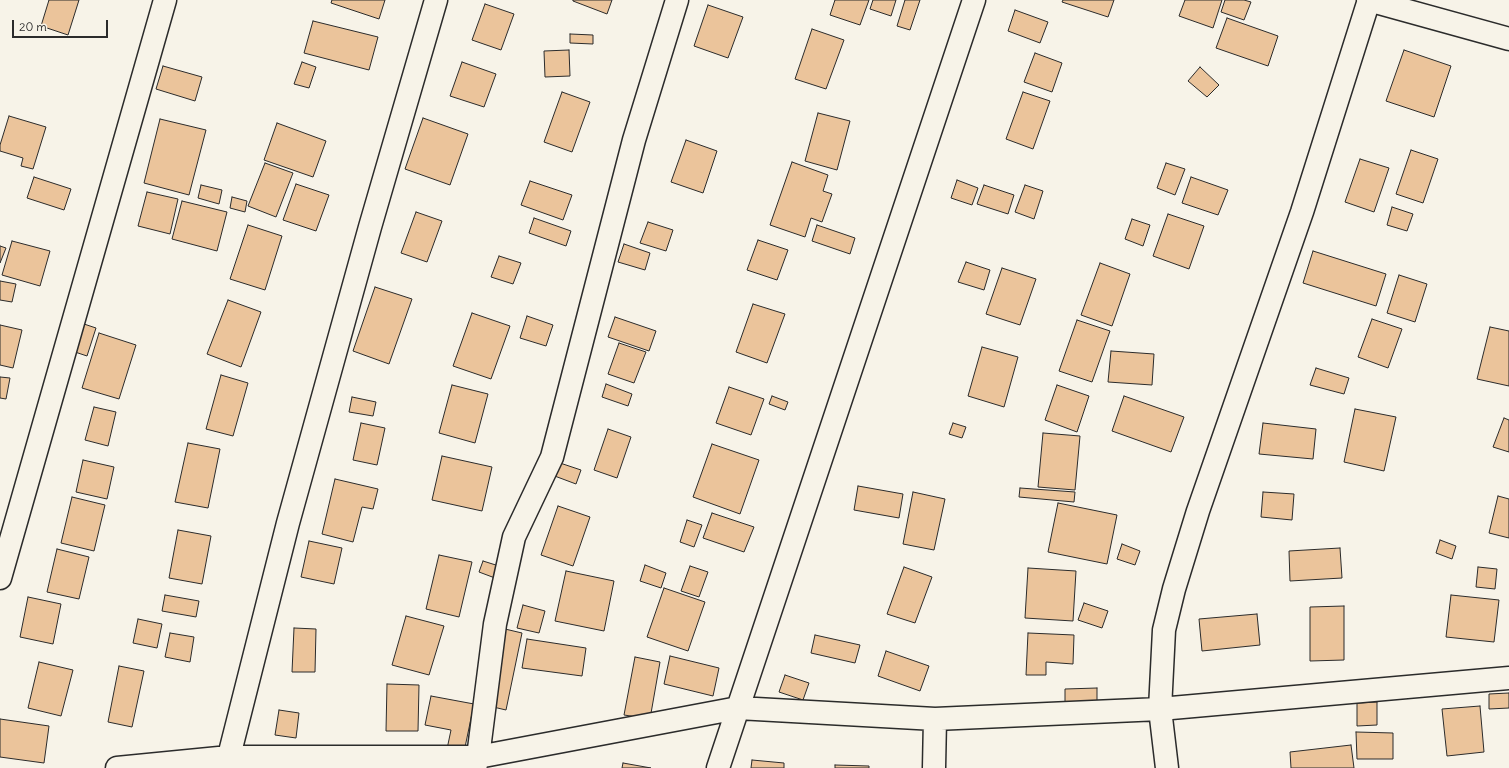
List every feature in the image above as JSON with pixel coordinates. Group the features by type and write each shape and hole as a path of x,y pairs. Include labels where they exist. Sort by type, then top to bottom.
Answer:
{"street":[{"path":"0,578 165,0"},
{"path":"227,763 288,523 370,228 436,0"},
{"path":"476,763 495,624 514,537 552,457 634,140 677,0"},
{"path":"718,768 974,0"},
{"path":"1167,768 1160,709 1164,630 1174,589 1198,511 1302,212 1368,0 1509,39"},
{"path":"118,768 227,763 476,763 738,708 934,719 1160,709 1509,678"},
{"path":"934,719 934,768"}],"building":[{"path":"49,0 79,0 68,35 41,26"},
{"path":"332,0 385,0 379,19 331,3"},
{"path":"573,0 612,0 607,14"},
{"path":"835,0 869,0 860,25 830,15"},
{"path":"873,0 896,0 891,16 870,9"},
{"path":"905,0 920,0 910,30 897,26"},
{"path":"1063,0 1114,0 1108,17 1062,2"},
{"path":"1185,0 1222,0 1213,28 1179,16"},
{"path":"1225,0 1244,0 1251,2 1244,20 1221,12"},
{"path":"485,4 514,14 501,50 472,40"},
{"path":"708,5 743,17 728,58 694,46"},
{"path":"1015,10 1048,22 1040,43 1008,31"},
{"path":"1227,18 1278,36 1268,66 1216,48"},
{"path":"313,21 378,37 369,70 304,53"},
{"path":"812,29 844,40 826,89 795,79"},
{"path":"570,34 593,35 593,44 570,43"},
{"path":"569,50 570,76 545,77 544,51"},
{"path":"1404,50 1451,66 1434,117 1386,101"},
{"path":"1035,53 1062,63 1052,92 1024,82"},
{"path":"302,62 316,67 309,88 294,84"},
{"path":"462,62 496,74 484,107 450,96"},
{"path":"163,66 202,77 195,101 156,89"},
{"path":"1200,67 1219,85 1207,97 1188,81"},
{"path":"562,92 590,102 572,152 544,142"},
{"path":"1023,92 1050,101 1033,149 1006,139"},
{"path":"818,113 850,121 837,170 805,161"},
{"path":"9,116 46,127 33,169 21,166 23,158 0,151 0,145"},
{"path":"423,118 468,134 450,185 405,169"},
{"path":"160,119 206,130 189,195 144,183"},
{"path":"277,123 326,141 313,177 264,160"},
{"path":"686,140 717,151 703,193 671,182"},
{"path":"1411,150 1438,159 1423,203 1396,194"},
{"path":"1360,159 1389,168 1374,212 1345,202"},
{"path":"792,162 828,175 823,191 832,194 822,222 811,218 805,237 770,225"},
{"path":"265,163 293,173 276,217 248,206"},
{"path":"1166,163 1185,169 1175,195 1157,188"},
{"path":"34,177 71,189 64,210 27,198"},
{"path":"1191,177 1228,190 1218,215 1182,203"},
{"path":"957,180 978,188 972,205 951,198"},
{"path":"530,181 572,195 563,220 521,205"},
{"path":"296,184 329,195 316,231 283,220"},
{"path":"201,185 222,190 219,204 198,198"},
{"path":"984,185 1014,195 1008,214 977,204"},
{"path":"1025,185 1043,191 1034,219 1015,212"},
{"path":"147,192 178,199 170,234 138,226"},
{"path":"232,197 247,201 245,212 230,208"},
{"path":"182,201 227,212 217,251 172,239"},
{"path":"1392,207 1413,214 1407,231 1387,225"},
{"path":"416,212 442,221 427,262 401,253"},
{"path":"1168,214 1204,226 1189,269 1153,256"},
{"path":"534,218 571,231 566,246 529,233"},
{"path":"1132,219 1150,225 1143,246 1125,239"},
{"path":"648,222 673,230 666,251 640,243"},
{"path":"248,225 282,236 265,290 230,279"},
{"path":"817,225 855,238 850,254 812,241"},
{"path":"758,240 788,250 777,280 747,270"},
{"path":"12,241 50,251 40,286 2,275"},
{"path":"624,244 650,253 645,270 618,262"},
{"path":"0,246 6,248 0,263"},
{"path":"1313,251 1386,274 1376,306 1303,283"},
{"path":"499,256 521,263 513,284 491,277"},
{"path":"966,262 990,270 984,290 958,282"},
{"path":"1100,263 1130,274 1112,326 1081,315"},
{"path":"1002,268 1036,279 1020,325 986,314"},
{"path":"1399,275 1427,284 1415,322 1387,313"},
{"path":"0,281 16,284 12,302 0,300"},
{"path":"375,287 412,299 389,364 353,351"},
{"path":"228,300 261,312 241,367 207,354"},
{"path":"753,304 785,314 767,363 736,352"},
{"path":"472,313 510,326 491,379 453,366"},
{"path":"527,316 553,325 546,346 520,338"},
{"path":"615,317 656,331 649,351 608,337"},
{"path":"1372,319 1402,329 1388,368 1358,357"},
{"path":"1077,320 1110,331 1092,382 1059,371"},
{"path":"75,321 96,328 87,356 66,349"},
{"path":"0,325 22,330 13,368 0,365"},
{"path":"1490,327 1509,331 1509,386 1477,379"},
{"path":"99,333 136,345 119,399 82,388"},
{"path":"619,343 646,352 634,383 608,374"},
{"path":"982,347 1018,357 1004,407 968,396"},
{"path":"1111,351 1154,354 1152,385 1108,382"},
{"path":"1316,368 1349,378 1344,394 1310,385"},
{"path":"221,375 248,383 233,436 206,429"},
{"path":"0,377 10,378 6,399 0,398"},
{"path":"606,384 632,394 628,406 602,397"},
{"path":"452,385 488,394 475,443 439,433"},
{"path":"1057,385 1089,396 1077,432 1045,420"},
{"path":"729,387 764,399 751,435 716,423"},
{"path":"772,396 788,402 785,410 769,404"},
{"path":"1124,396 1184,417 1171,452 1112,431"},
{"path":"352,397 376,402 373,416 349,412"},
{"path":"94,407 116,412 108,446 85,440"},
{"path":"1355,409 1396,417 1384,471 1344,462"},
{"path":"1504,418 1509,420 1509,452 1493,447"},
{"path":"361,423 385,428 377,465 353,460"},
{"path":"953,423 966,427 962,438 949,434"},
{"path":"1263,423 1316,429 1313,459 1259,454"},
{"path":"608,429 631,437 617,478 594,470"},
{"path":"1043,433 1080,436 1075,490 1038,487"},
{"path":"188,443 220,449 208,508 175,502"},
{"path":"712,444 759,460 740,514 693,497"},
{"path":"442,456 492,467 482,511 432,500"},
{"path":"83,460 114,467 107,499 76,492"},
{"path":"557,462 581,470 576,484 552,475"},
{"path":"335,479 378,489 373,509 362,507 353,542 322,534"},
{"path":"858,486 903,494 899,518 854,510"},
{"path":"1020,488 1075,492 1074,502 1019,497"},
{"path":"913,492 945,499 934,550 903,544"},
{"path":"1263,492 1294,494 1292,520 1261,517"},
{"path":"1498,496 1509,499 1509,538 1489,533"},
{"path":"72,497 105,505 94,551 61,543"},
{"path":"1058,503 1117,515 1107,564 1048,552"},
{"path":"558,506 590,517 573,566 541,555"},
{"path":"712,513 754,527 744,552 703,538"},
{"path":"687,520 702,525 694,547 680,542"},
{"path":"178,530 211,536 202,584 169,578"},
{"path":"1440,540 1456,546 1452,559 1436,553"},
{"path":"309,541 342,548 334,584 301,577"},
{"path":"1122,544 1140,551 1135,565 1117,559"},
{"path":"1340,548 1342,578 1290,581 1289,551"},
{"path":"57,549 89,557 79,599 47,592"},
{"path":"439,555 472,562 459,617 426,609"},
{"path":"483,561 499,566 495,578 479,572"},
{"path":"645,565 666,573 661,588 640,581"},
{"path":"690,566 708,572 699,597 681,591"},
{"path":"904,567 932,577 915,623 887,614"},
{"path":"1478,567 1497,569 1495,589 1476,587"},
{"path":"1028,568 1076,571 1073,621 1025,618"},
{"path":"566,571 614,581 604,631 555,621"},
{"path":"664,588 705,602 688,651 647,637"},
{"path":"165,595 199,601 196,617 162,611"},
{"path":"1451,595 1499,600 1494,642 1446,637"},
{"path":"28,597 61,604 53,644 20,637"},
{"path":"1084,603 1108,611 1102,628 1078,620"},
{"path":"523,605 545,611 539,633 517,628"},
{"path":"1344,606 1344,660 1310,661 1310,607"},
{"path":"1257,614 1260,645 1202,651 1199,619"},
{"path":"406,616 444,626 429,675 392,665"},
{"path":"138,619 162,624 157,648 133,643"},
{"path":"294,628 316,629 315,672 292,672"},
{"path":"505,629 522,633 506,710 489,706"},
{"path":"170,633 194,637 190,662 165,657"},
{"path":"1028,633 1074,635 1073,664 1046,662 1046,675 1026,675"},
{"path":"815,635 860,645 855,663 811,653"},
{"path":"527,639 586,648 582,676 522,668"},
{"path":"886,651 929,666 920,691 878,676"},
{"path":"670,656 719,668 713,696 664,684"},
{"path":"635,657 660,662 650,719 624,715"},
{"path":"39,662 73,670 61,716 28,708"},
{"path":"119,666 144,671 132,727 108,722"},
{"path":"785,675 809,683 803,700 779,692"},
{"path":"387,684 419,685 418,731 386,731"},
{"path":"1097,688 1097,708 1065,710 1065,689"},
{"path":"1509,693 1509,708 1489,709 1489,694"},
{"path":"431,696 474,704 464,752 447,749 451,730 425,725"},
{"path":"1377,702 1377,725 1357,726 1357,703"},
{"path":"1480,706 1484,752 1447,756 1442,709"},
{"path":"279,710 299,713 296,738 275,735"},
{"path":"0,719 49,726 44,763 0,757"},
{"path":"1356,732 1393,733 1393,759 1357,759"},
{"path":"1351,745 1354,768 1291,768 1290,752"},
{"path":"752,760 784,763 784,768 751,768"},
{"path":"623,763 651,768 622,768"},
{"path":"835,765 869,766 869,768 835,768"}]}
